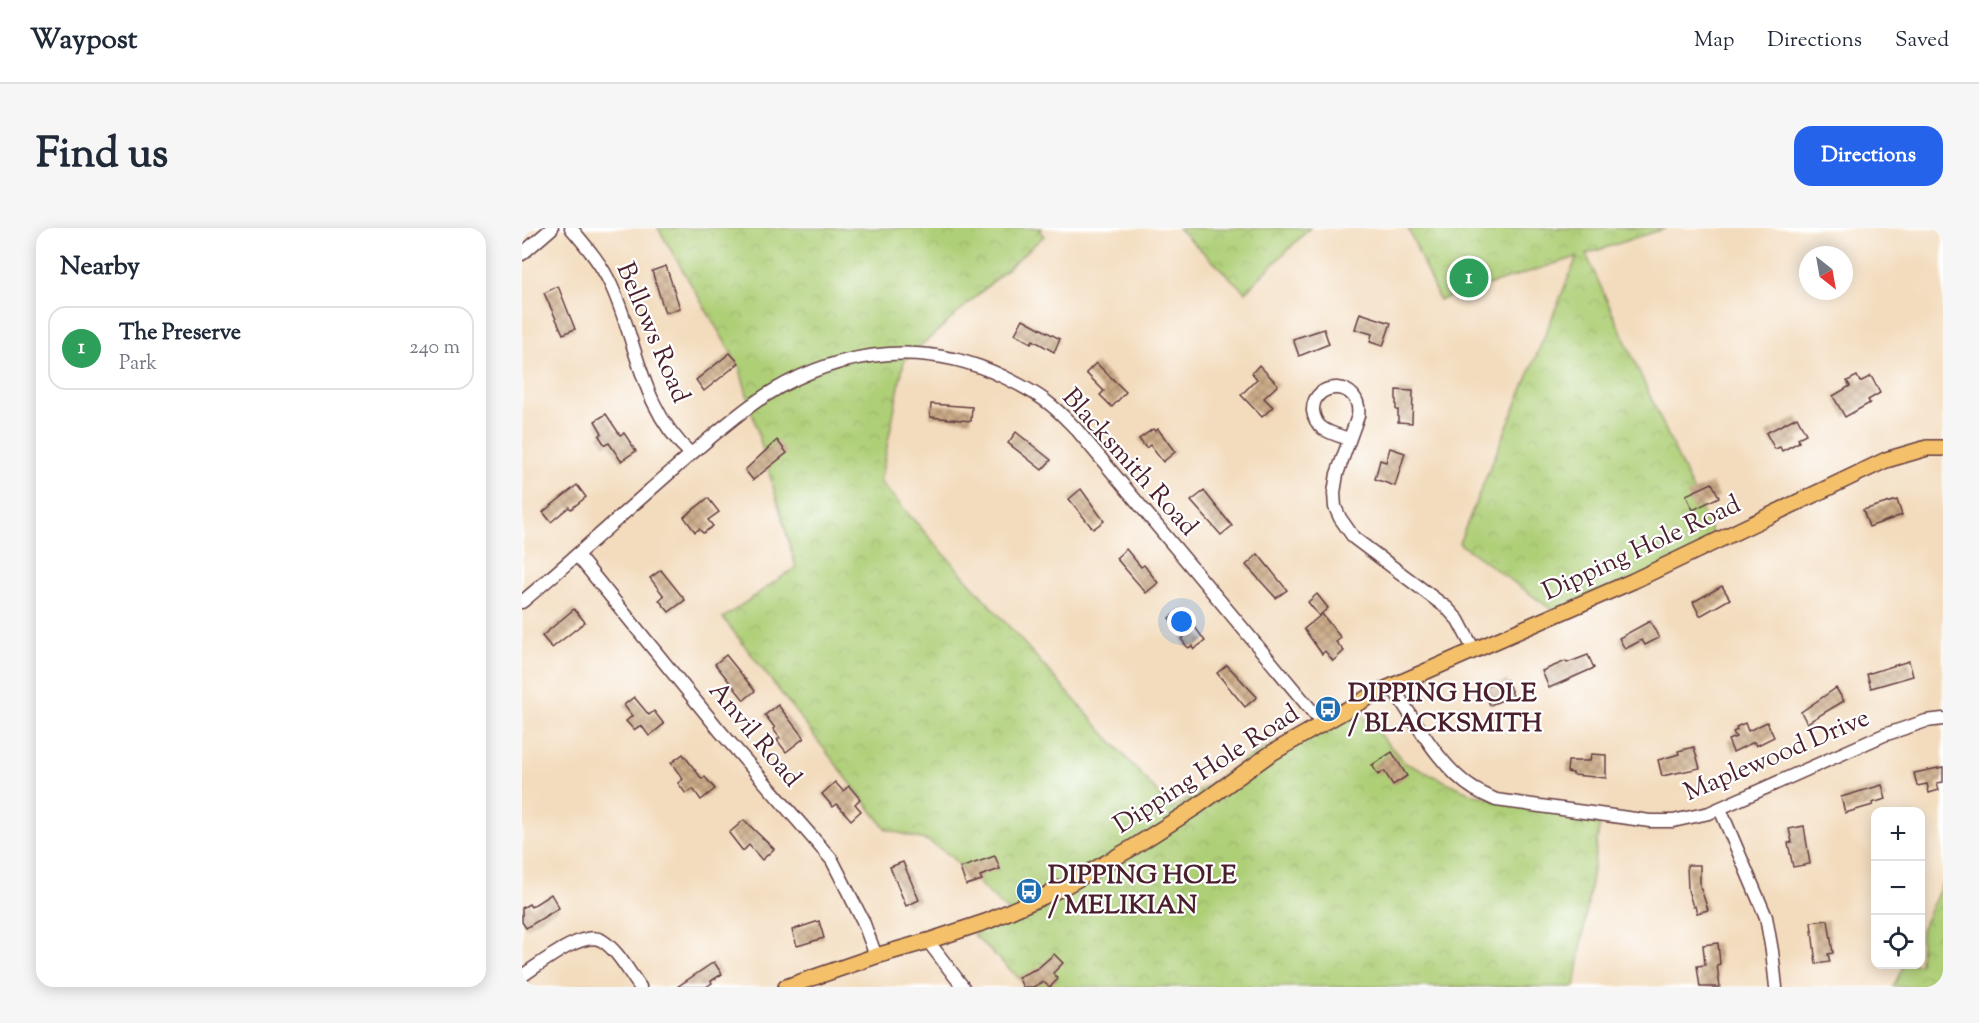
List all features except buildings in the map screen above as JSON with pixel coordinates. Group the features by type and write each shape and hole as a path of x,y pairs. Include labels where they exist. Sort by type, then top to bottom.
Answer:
{"main road":[{"name":"Dipping Hole Road","path":"786,987 1007,913 1060,889 1163,830 1270,754 1374,694 1560,615 1886,460 1927,448 1943,448"}],"street":[{"path":"522,254 552,228"},
{"name":"Bellows Road","path":"571,228 597,260 612,286 640,371 653,402 667,427 692,454"},
{"name":"Blacksmith Road","path":"522,602 692,454 752,405 801,377 842,360 880,354 917,354 954,358 986,369 1047,401 1077,430 1322,723"},
{"path":"1349,439 1336,474 1335,507 1340,518 1354,538 1447,608 1458,620 1474,650"},
{"name":"Anvil Road","path":"577,555 720,731 832,860 859,912 876,956"},
{"name":"Maplewood Drive","path":"1392,687 1454,773 1473,789 1496,800 1650,821 1691,819 1720,809 1884,735 1943,719"},
{"path":"1720,809 1766,917 1776,987"},
{"path":"522,976 579,940 591,937 602,940 617,955 640,987"},
{"path":"928,941 963,987"}],"green space":[{"path":"658,228 1042,228 1039,230 1044,236 904,361 880,482 1172,809 1249,757 1353,705 1405,763 1475,795 1601,816 1575,987 1028,987 973,934 1008,912 949,855 928,841 886,829 723,618 796,567 739,366"},
{"path":"1178,228 1310,228 1245,292"},
{"path":"1408,228 1666,228 1586,254 1718,546 1555,612 1459,543 1577,257 1439,300"},
{"path":"1943,882 1943,987 1893,987 1902,969 1925,969 1925,921"}],"place":[{"name":"The Preserve","path":"1469,278"},
{"name":"DIPPING HOLE / BLACKSMITH","path":"1328,709"},
{"name":"DIPPING HOLE / MELIKIAN","path":"1029,891"}]}
